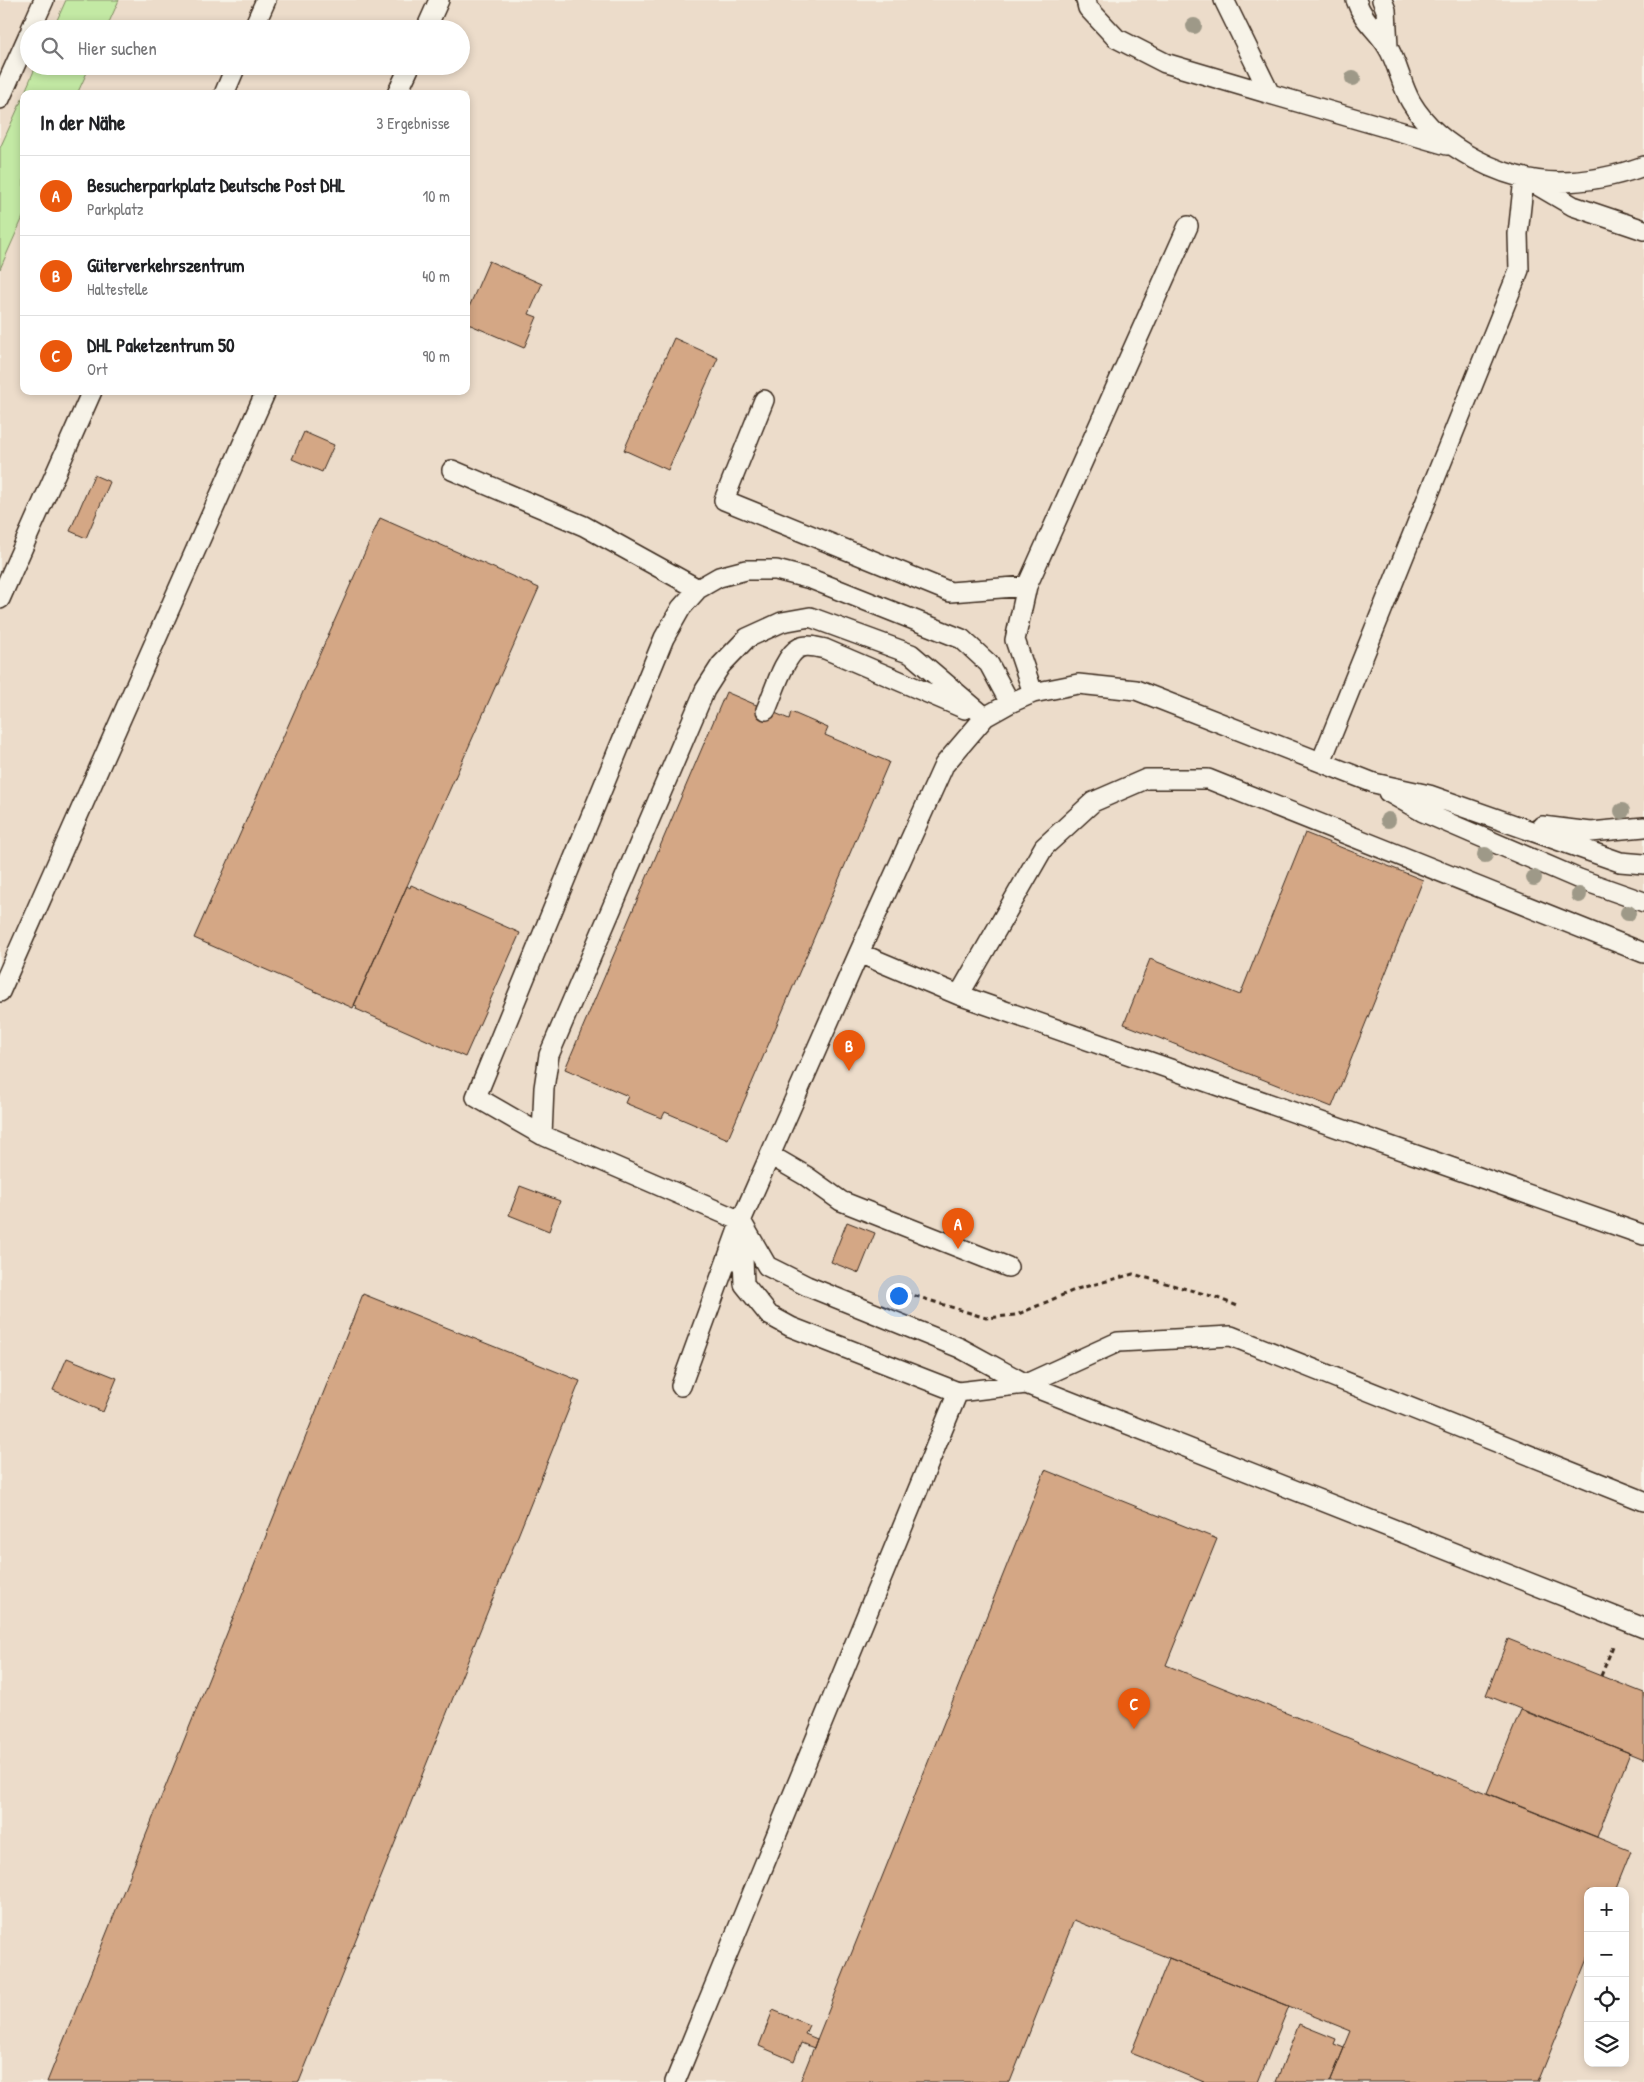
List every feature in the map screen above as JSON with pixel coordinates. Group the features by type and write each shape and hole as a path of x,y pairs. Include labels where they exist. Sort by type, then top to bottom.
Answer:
{"lane":[{"path":"35,20 44,0"},
{"path":"257,20 266,0"},
{"path":"430,20 439,0"},
{"path":"1086,0 1088,8 1116,38 1165,63 1455,147"},
{"path":"1224,0 1270,94"},
{"path":"1356,0 1361,16 1388,47 1411,103 1438,134 1475,159 1524,178 1573,206 1644,230"},
{"path":"1382,0 1386,10 1388,47"},
{"path":"0,99 20,54"},
{"path":"226,90 232,75"},
{"path":"399,90 406,75"},
{"path":"1524,178 1558,182 1585,180 1617,176 1644,166"},
{"path":"1321,762 1519,270 1518,234 1524,178"},
{"path":"1033,693 1015,640 1027,586 1188,226"},
{"path":"0,599 90,395"},
{"path":"0,992 264,395"},
{"path":"764,400 724,500 950,592 1027,586"},
{"path":"452,470 584,526 698,589"},
{"path":"1010,703 989,664 962,640 811,579 776,570 746,570 719,577 698,589 681,608 664,638 476,1097 542,1135 741,1221 767,1266 808,1286 960,1348 1026,1384 1644,1628"},
{"path":"542,1135 544,1088 549,1055 705,690 721,665 747,638 782,622 810,617 911,654 985,717"},
{"path":"766,710 786,663 799,648 810,646 825,649 985,717"},
{"path":"681,1386 741,1221 944,765 985,717 1010,703 1033,693 1078,684 1136,690 1374,783 1429,796 1620,862 1644,864"},
{"path":"959,995 1044,847 1093,802 1146,779 1208,779 1644,953"},
{"path":"1374,783 1423,812 1579,878 1644,902"},
{"path":"1508,822 1591,832 1644,827"},
{"path":"859,953 959,995 1644,1235"},
{"path":"770,1155 806,1176 841,1201 1008,1267"},
{"path":"741,1221 744,1284 769,1315 791,1327 958,1392 1026,1384 1118,1342 1232,1336 1644,1501"},
{"path":"675,2082 958,1392"}],"path":[{"path":"1601,1676 1616,1641"}],"shaded area":[{"path":"0,0 1644,0 1644,2082 0,2082"}],"green space":[{"path":"66,0 119,0 110,20 57,20"},
{"path":"32,75 86,75 79,90 26,90"},
{"path":"20,104 20,224 0,269 0,148"}],"building":[{"path":"489,261 542,284 529,314 537,317 524,348 470,325 470,305"},
{"path":"674,338 718,358 668,470 624,450"},
{"path":"304,432 334,445 322,472 292,459"},
{"path":"94,475 110,482 86,538 70,531"},
{"path":"380,518 539,588 353,1008 194,938"},
{"path":"726,692 789,719 791,712 828,728 825,735 889,762 728,1139 665,1112 662,1118 625,1103 628,1096 565,1069"},
{"path":"1305,833 1423,880 1332,1107 1124,1024 1150,959 1240,995"},
{"path":"411,885 520,933 465,1057 356,1009 357,1006 354,1005 407,886 410,888"},
{"path":"520,1186 560,1201 549,1231 509,1215"},
{"path":"847,1222 875,1233 859,1273 831,1262"},
{"path":"363,1294 580,1381 299,2082 47,2082"},
{"path":"67,1358 117,1378 103,1412 53,1390"},
{"path":"1045,1470 1217,1539 1166,1665 1631,1851 1617,1887 1584,1887 1584,1969 1538,2082 1330,2082 1351,2031 1074,1920 1010,2082 800,2082"},
{"path":"1508,1639 1644,1693 1644,1759 1486,1695"},
{"path":"1521,1710 1630,1753 1597,1837 1487,1793"},
{"path":"1169,1958 1289,2006 1258,2082 1204,2082 1131,2053"},
{"path":"773,2010 809,2025 805,2034 817,2039 814,2048 801,2043 794,2061 759,2046"},
{"path":"1299,2024 1336,2039 1334,2044 1344,2048 1330,2082 1276,2082"}],"place":[{"name":"Güterverkehrszentrum","path":"849,1071"},
{"name":"Besucherparkplatz Deutsche Post DHL","path":"958,1249"},
{"name":"DHL Paketzentrum 50","path":"1134,1729"}]}
